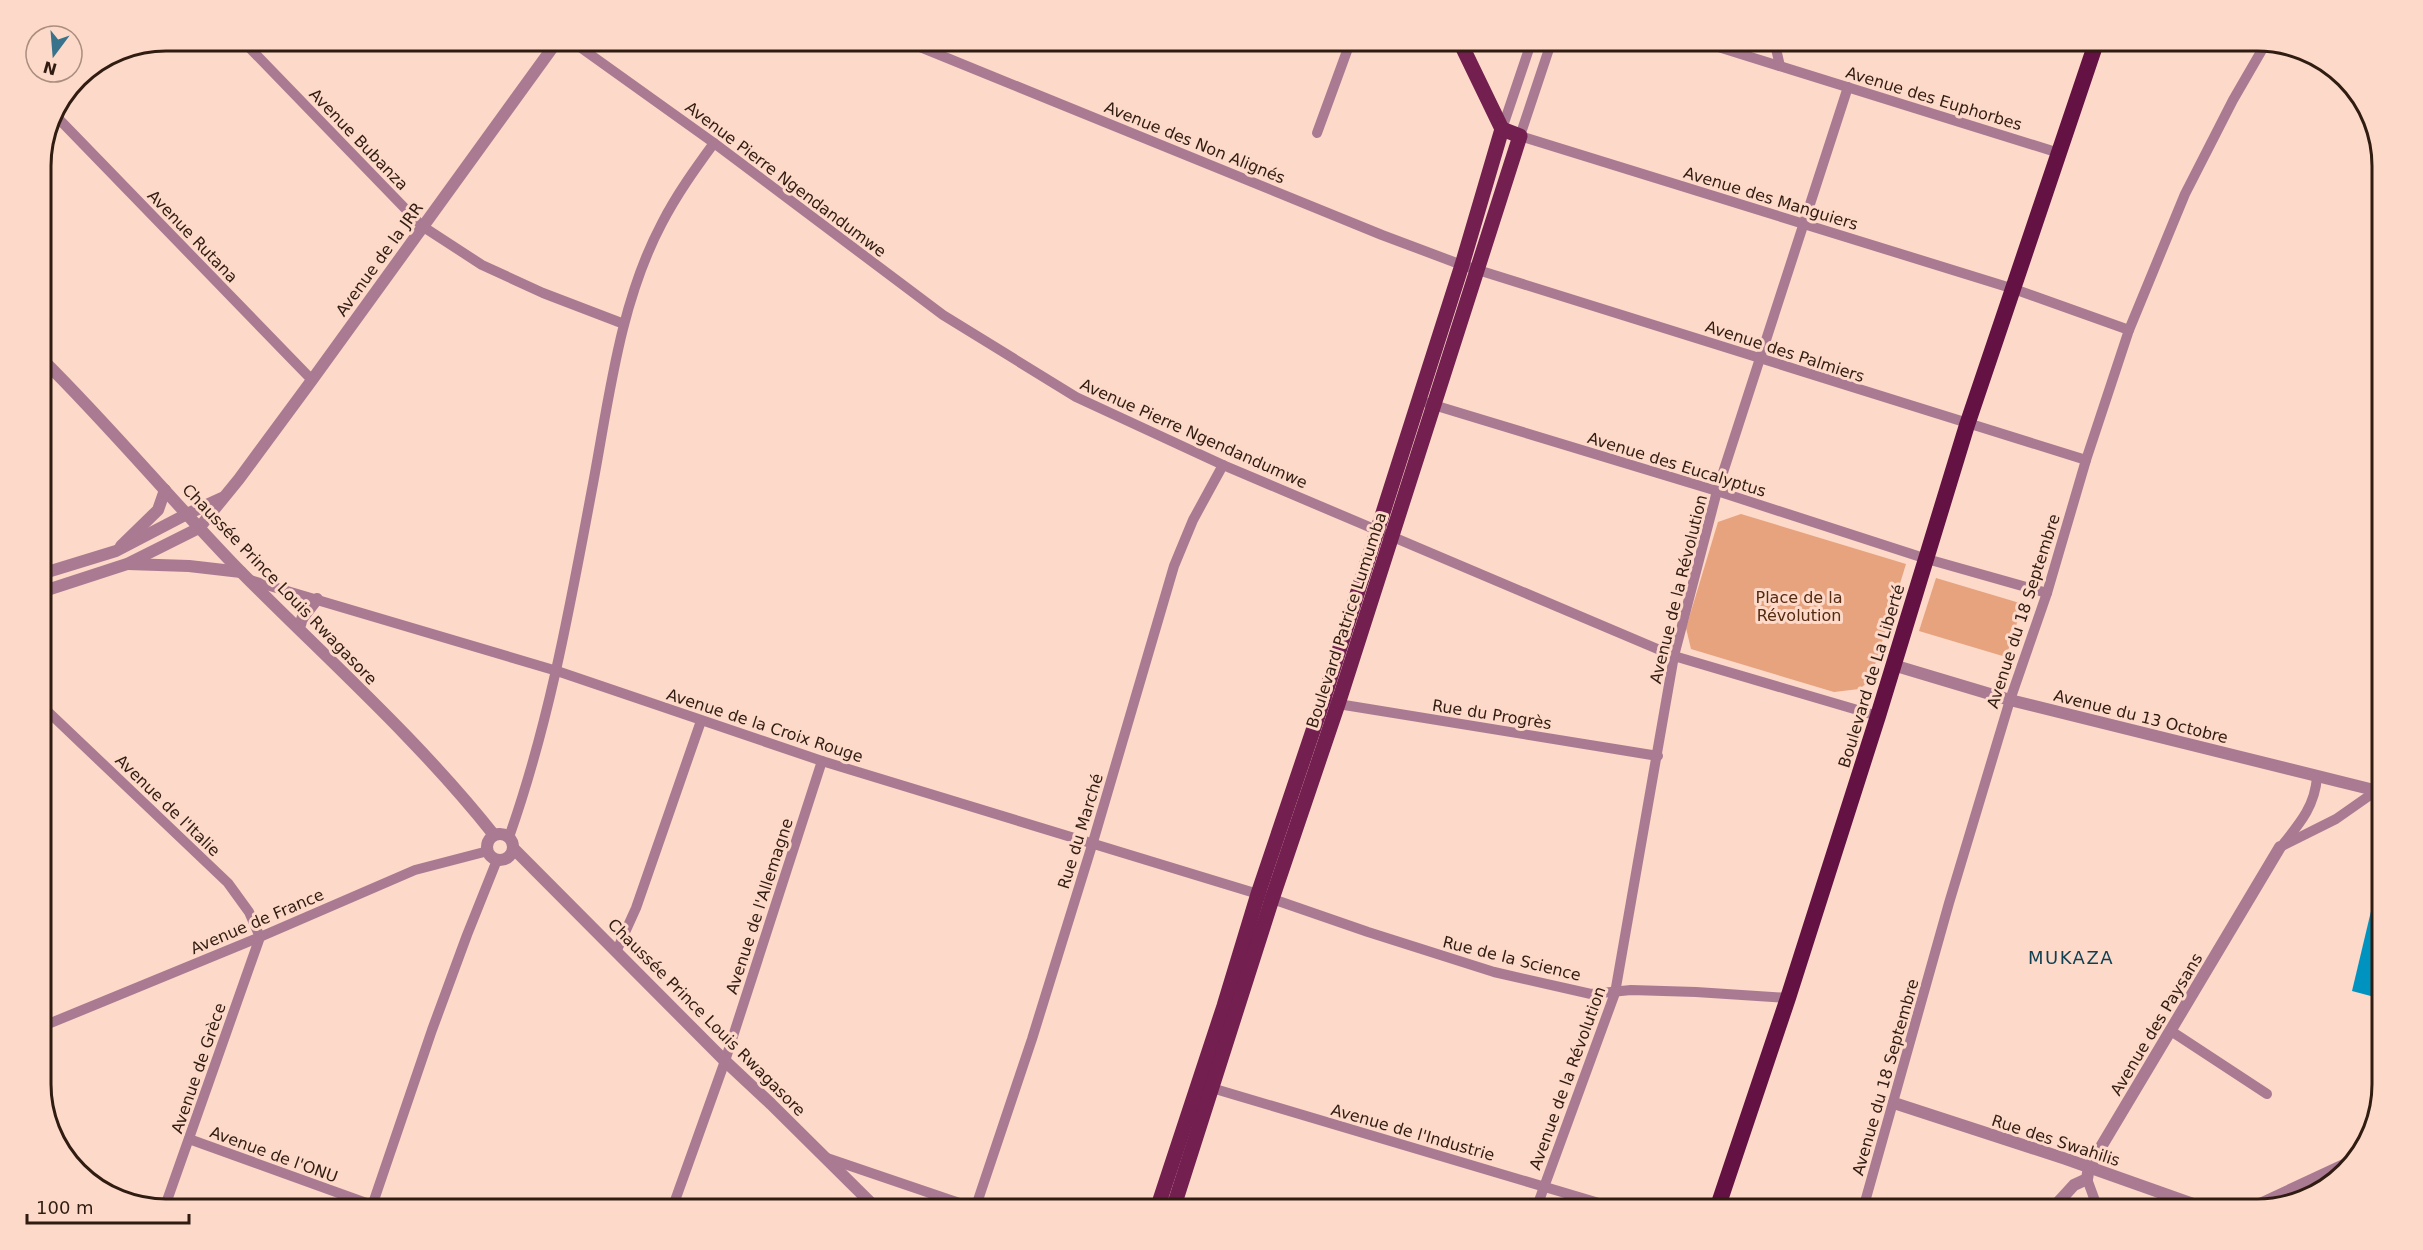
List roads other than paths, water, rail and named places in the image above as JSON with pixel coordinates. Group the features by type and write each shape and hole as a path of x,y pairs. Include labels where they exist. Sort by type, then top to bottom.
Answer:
{"highway":[{"path":"2059,153 2093,51"},
{"name":"Boulevard de La Liberté","path":"1720,1199 1788,998 1968,425 2059,153"}],"main road":[{"path":"1464,51 1502,129 1520,136"},
{"name":"Boulevard Patrice Lumumba","path":"1265,896 1338,704 1434,405 1502,129"},
{"name":"Boulevard Patrice Lumumba","path":"1176,1199 1205,1086 1376,531 1419,401 1520,136"},
{"name":"Boulevard Patrice Lumumba","path":"1161,1199 1205,1086"}],"street":[{"name":"Avenue Bubanza","path":"253,51 422,226 482,265 543,293 624,324"},
{"name":"Avenue de la JRR","path":"200,528 312,380 550,51"},
{"name":"Avenue Pierre Ngendandumwe","path":"585,51 714,143 822,226 960,326 1076,397 1223,465 1674,656 1878,716"},
{"name":"Avenue des Non Alignés","path":"930,51 1382,235 1469,267"},
{"path":"1317,133 1347,51"},
{"name":"Boulevard Patrice Lumumba","path":"1502,129 1528,51"},
{"name":"Boulevard Patrice Lumumba","path":"1520,136 1548,51"},
{"name":"Avenue des Euphorbes","path":"1732,51 2059,153"},
{"path":"1777,51 1780,66"},
{"name":"Avenue du 18 Septembre","path":"1866,1199 1949,903 2010,700 2047,593 2086,460 2129,330 2185,194 2233,100 2261,51"},
{"name":"Avenue de la Révolution","path":"1540,1199 1614,993 1674,656 1717,491 1848,87"},
{"name":"Avenue Rutana","path":"61,121 312,380"},
{"name":"Avenue des Manguiers","path":"1520,136 2014,289 2129,330"},
{"path":"492,856 506,859 557,671 624,324 644,263 661,224 685,181 714,143"},
{"name":"Avenue des Palmiers","path":"1469,267 1968,425 2086,460"},
{"name":"Chaussée Prince Louis Rwagasore","path":"51,368 246,576 299,627 468,803 494,835"},
{"name":"Avenue des Eucalyptus","path":"1419,401 1717,491 1927,559 2047,593"},
{"name":"Rue du Marché","path":"979,1199 1093,842 1174,566 1193,520 1223,465"},
{"path":"116,552 133,532 158,510 165,490"},
{"name":"Avenue de la JRR","path":"51,571 116,552 187,513 226,496"},
{"path":"51,589 127,564 200,528"},
{"path":"127,564 189,566 246,576"},
{"name":"Avenue de la Croix Rouge","path":"246,576 557,671 822,761 1265,896"},
{"path":"299,627 316,598"},
{"name":"Avenue du 13 Octobre","path":"1893,665 2010,700 2372,789"},
{"name":"Rue du Progrès","path":"1323,702 1658,756"},
{"name":"Avenue de l'Italie","path":"51,715 228,884 249,912 260,937"},
{"path":"617,950 636,908 701,721"},
{"name":"Avenue de l'Allemagne","path":"676,1199 725,1061 822,761"},
{"name":"Avenue des Paysans","path":"2061,1199 2088,1173 2280,848 2306,816 2316,792 2317,777"},
{"path":"2280,848 2336,819 2372,796"},
{"path":"379,1199 432,1030 492,856 487,843 494,835 500,833 511,842"},
{"name":"Chaussée Prince Louis Rwagasore","path":"511,842 725,1061 867,1199"},
{"name":"Avenue de France","path":"51,1023 415,870 492,856"},
{"name":"Rue de la Science","path":"1265,896 1378,936 1494,972 1591,994 1631,990 1788,998"},
{"name":"Avenue de Grèce","path":"168,1199 260,937"},
{"path":"2171,1031 2267,1094"},
{"name":"Avenue de l'Industrie","path":"1205,1086 1587,1199"},
{"name":"Rue des Swahilis","path":"1894,1103 2088,1173 2174,1199"},
{"name":"Avenue de l'ONU","path":"189,1139 352,1199"},
{"path":"826,1158 947,1199"},
{"path":"2270,1198 2334,1168"},
{"path":"2088,1173 2095,1199"}],"water":[{"path":"2372,907 2372,996 2352,991"}],"district":[{"name":"MUKAZA","path":"2071,958"}],"park label":[{"name":"Place de la Révolution","path":"1799,606"}]}
